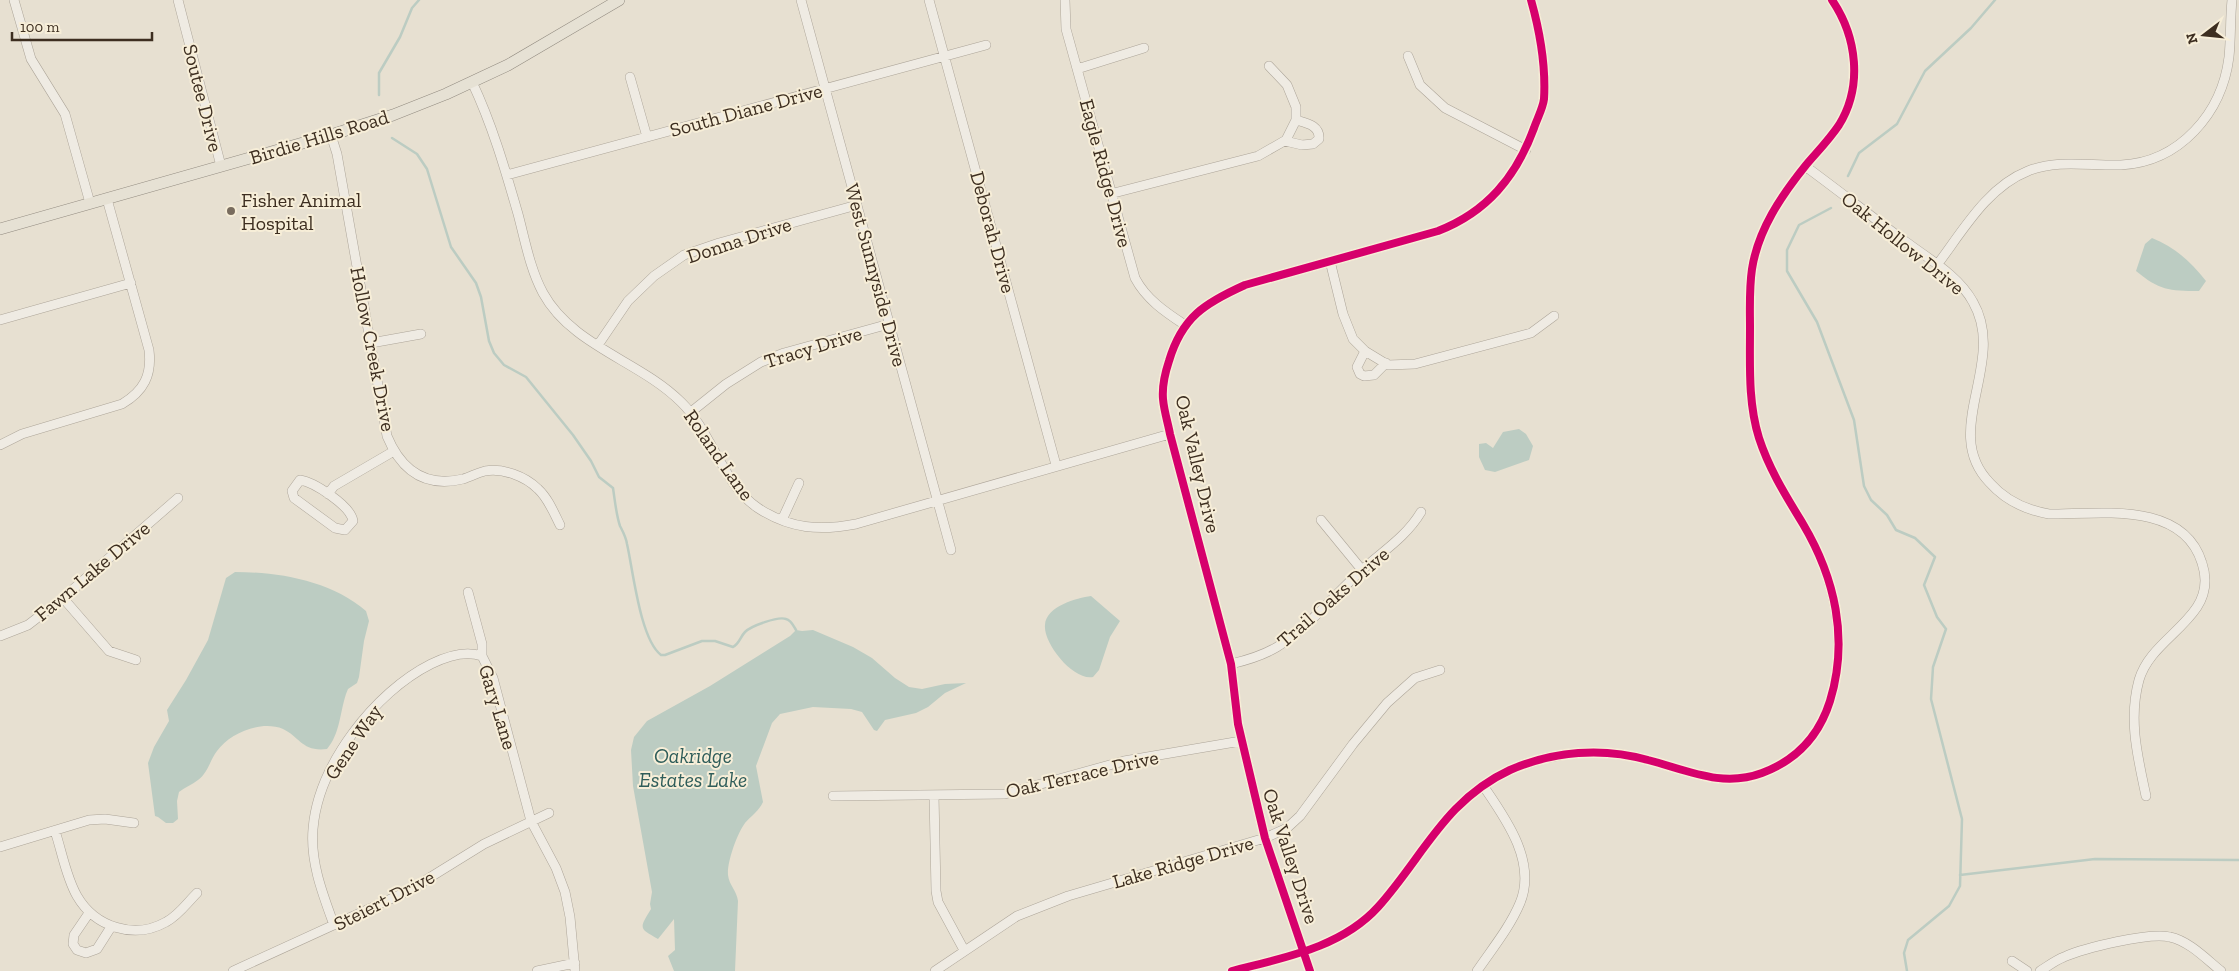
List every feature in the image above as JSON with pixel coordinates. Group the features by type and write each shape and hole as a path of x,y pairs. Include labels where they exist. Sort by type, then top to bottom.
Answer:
{"main road":[{"name":"Birdie Hills Road","path":"0,229 331,135 393,115 472,82 543,46 619,0"}],"street":[{"path":"14,0 31,59 65,114 90,203"},
{"name":"Soutee Drive","path":"178,0 221,166"},
{"name":"West Sunnyside Drive","path":"801,0 951,550"},
{"name":"Deborah Drive","path":"929,0 1056,465"},
{"name":"Eagle Ridge Drive","path":"1066,0 1066,30 1110,194 1135,278 1139,287 1159,308 1184,325"},
{"name":"Oak Valley Drive","path":"1310,971 1265,838 1241,741 1231,664 1170,434 1163,399 1164,384 1174,345 1184,325 1215,298 1237,288 1438,231 1460,222 1486,202 1508,179 1526,150 1544,100 1542,39 1532,0"},
{"path":"1232,971 1305,952 1347,932 1377,908 1440,824 1458,805 1507,772 1548,758 1592,752 1612,752 1647,760 1697,776 1721,780 1740,779 1767,771 1794,757 1808,744 1822,722 1832,695 1839,643 1834,597 1819,554 1782,490 1760,441 1754,420 1751,399 1750,294 1752,269 1758,244 1778,204 1805,166 1841,122 1854,82 1855,64 1852,44 1843,19 1832,0"},
{"path":"1937,265 1988,199 2007,183 2027,171 2055,164 2123,164 2144,162 2160,156 2191,136 2209,115 2224,82 2229,57 2232,0"},
{"name":"South Diane Drive","path":"507,175 986,45"},
{"path":"1078,69 1144,48"},
{"path":"1408,56 1420,85 1444,108 1526,150"},
{"path":"1110,194 1258,156 1285,141 1296,120 1296,107 1287,85 1269,66"},
{"path":"630,77 647,137"},
{"name":"Roland Lane","path":"472,82 490,125 507,175 535,274 544,295 563,320 656,382 691,412 738,487 758,508 799,526 818,529 836,528 1170,434"},
{"path":"1285,141 1302,145 1313,144 1318,139 1318,131 1314,127 1296,120"},
{"name":"Hollow Creek Drive","path":"331,135 387,436 394,451 403,464 429,480 444,482 464,479 485,471 512,473 537,488 546,498 560,525"},
{"name":"Oak Hollow Drive","path":"1805,166 1937,265 1967,292 1974,303 1983,329 1984,356 1969,437 1970,450 1983,477 2006,498 2038,512 2049,514 2150,517 2167,522 2188,536 2195,546 2201,560 2206,584 2198,606 2178,630 2158,648 2147,662 2139,679 2135,700 2134,732 2146,796"},
{"path":"0,445 22,434 122,404 137,395 145,383 150,359 107,199"},
{"name":"Donna Drive","path":"598,345 628,301 654,276 684,256 719,243 857,205"},
{"path":"1330,261 1343,314 1353,339 1365,351 1386,364 1415,364 1531,333 1554,316"},
{"path":"0,320 130,283"},
{"name":"Tracy Drive","path":"691,412 726,384 761,362 784,353 889,324"},
{"path":"371,343 421,334"},
{"path":"1365,351 1357,367 1360,374 1364,376 1374,374 1386,364"},
{"path":"328,494 334,486 394,451"},
{"path":"300,480 308,481 328,494 352,515 353,521 345,530 335,528 294,498 292,491 300,480"},
{"path":"782,520 799,483"},
{"name":"Fawn Lake Drive","path":"0,636 28,625 63,598 178,498"},
{"name":"Trail Oaks Drive","path":"1231,664 1255,659 1278,646 1300,629 1362,570 1404,536 1421,512"},
{"path":"1321,520 1362,570"},
{"name":"Gary Lane","path":"468,592 482,644 482,656 493,678 531,821 556,868 565,892 570,918 575,967"},
{"path":"63,598 109,651 136,660"},
{"name":"Gene Way","path":"334,925 323,894 312,845 316,810 322,788 331,770 364,719 389,691 422,668 440,660 473,653 482,656"},
{"name":"Lake Ridge Drive","path":"935,971 1017,916 1068,896 1265,838 1287,828 1300,816 1353,744 1387,704 1415,678 1440,670"},
{"name":"Oak Terrace Drive","path":"833,796 1005,794 1124,761 1241,741"},
{"path":"1477,971 1514,916 1521,902 1524,885 1524,869 1515,838 1500,810 1484,787"},
{"path":"934,795 936,891 938,902 964,950"},
{"name":"Steiert Drive","path":"233,971 408,891 484,844 549,813"},
{"path":"0,847 89,820 105,819 134,823"},
{"path":"55,831 76,895 89,913 111,927 141,929 167,922 178,914 196,893"},
{"path":"89,913 74,935 73,944 77,950 86,953 97,948 111,927"},
{"path":"2040,971 2064,957 2131,938 2153,935 2171,937 2185,944 2221,971"},
{"path":"2012,961 2027,971"},
{"path":"537,971 575,967"}],"water":[{"path":"2152,238 2175,251 2200,274 2206,281 2199,291 2180,291 2158,286 2136,271 2145,244"},
{"path":"1519,429 1526,434 1533,446 1529,460 1495,472 1485,470 1479,457 1479,444 1486,443 1493,448 1503,432"},
{"path":"235,572 287,576 321,585 337,592 366,611 369,621 359,677 357,683 348,689 335,737 327,749 307,746 289,732 274,727 256,727 238,734 217,751 207,770 196,782 179,792 177,801 178,819 173,823 166,823 155,816 148,763 154,747 169,721 167,710 208,640 226,578"},
{"path":"1091,596 1120,621 1110,637 1099,670 1093,677 1085,677 1068,667 1054,650 1046,633 1045,625 1047,618 1056,608 1071,601"},
{"name":"Oakridge Estates Lake","path":"796,630 813,630 853,647 872,658 895,678 909,687 922,689 945,684 966,683 945,693 928,707 916,713 885,720 877,731 874,730 862,712 851,709 813,707 780,714 772,723 756,766 763,802 742,828 729,863 728,875 738,901 735,971 674,971 668,956 675,950 674,919 658,939 647,933 643,928 644,921 651,909 652,892 633,786 631,750 634,737 647,721 710,686 790,636"}],"waterway":[{"path":"379,95 379,73 400,37 412,8 419,0"},
{"path":"1848,176 1859,153 1897,124 1925,71 1971,28 1995,0"},
{"path":"392,138 417,154 427,169 451,247 476,283 481,297 489,341 494,353 504,365 526,377 573,435 591,461 599,477 613,488 620,526 627,541 638,603 648,635 654,647 661,655 702,641 715,641 733,647 743,634 753,627 782,618 792,623 796,630"},
{"path":"1831,208 1799,225 1787,250 1787,271 1817,322 1854,420 1864,486 1871,500 1887,515 1896,530 1915,538 1935,557 1924,585 1937,617 1946,629 1933,667 1931,699 1962,819 1960,886 1949,906 1908,940 1904,953 1907,971"},
{"path":"1960,875 2095,859 2239,860"}],"cycle path":[{"path":"1310,971 1265,838 1238,724 1231,664 1165,412 1163,394 1165,375 1174,346 1188,322 1218,298 1245,285 1438,231 1471,214 1498,191 1509,177 1527,146 1544,99 1540,36 1531,0"},
{"path":"1232,971 1310,950 1329,942 1363,921 1394,888 1436,831 1452,813 1468,797 1488,782 1510,770 1561,755 1596,752 1631,756 1705,776 1733,779 1747,777 1775,768 1796,754 1813,736 1820,725 1830,701 1836,678 1838,655 1836,609 1831,587 1814,545 1773,471 1755,425 1750,384 1750,299 1752,269 1759,241 1765,227 1788,189 1839,125 1847,110 1852,94 1854,78 1852,46 1847,30 1832,0"}],"place":[{"name":"Fisher Animal Hospital","path":"231,211"}]}
